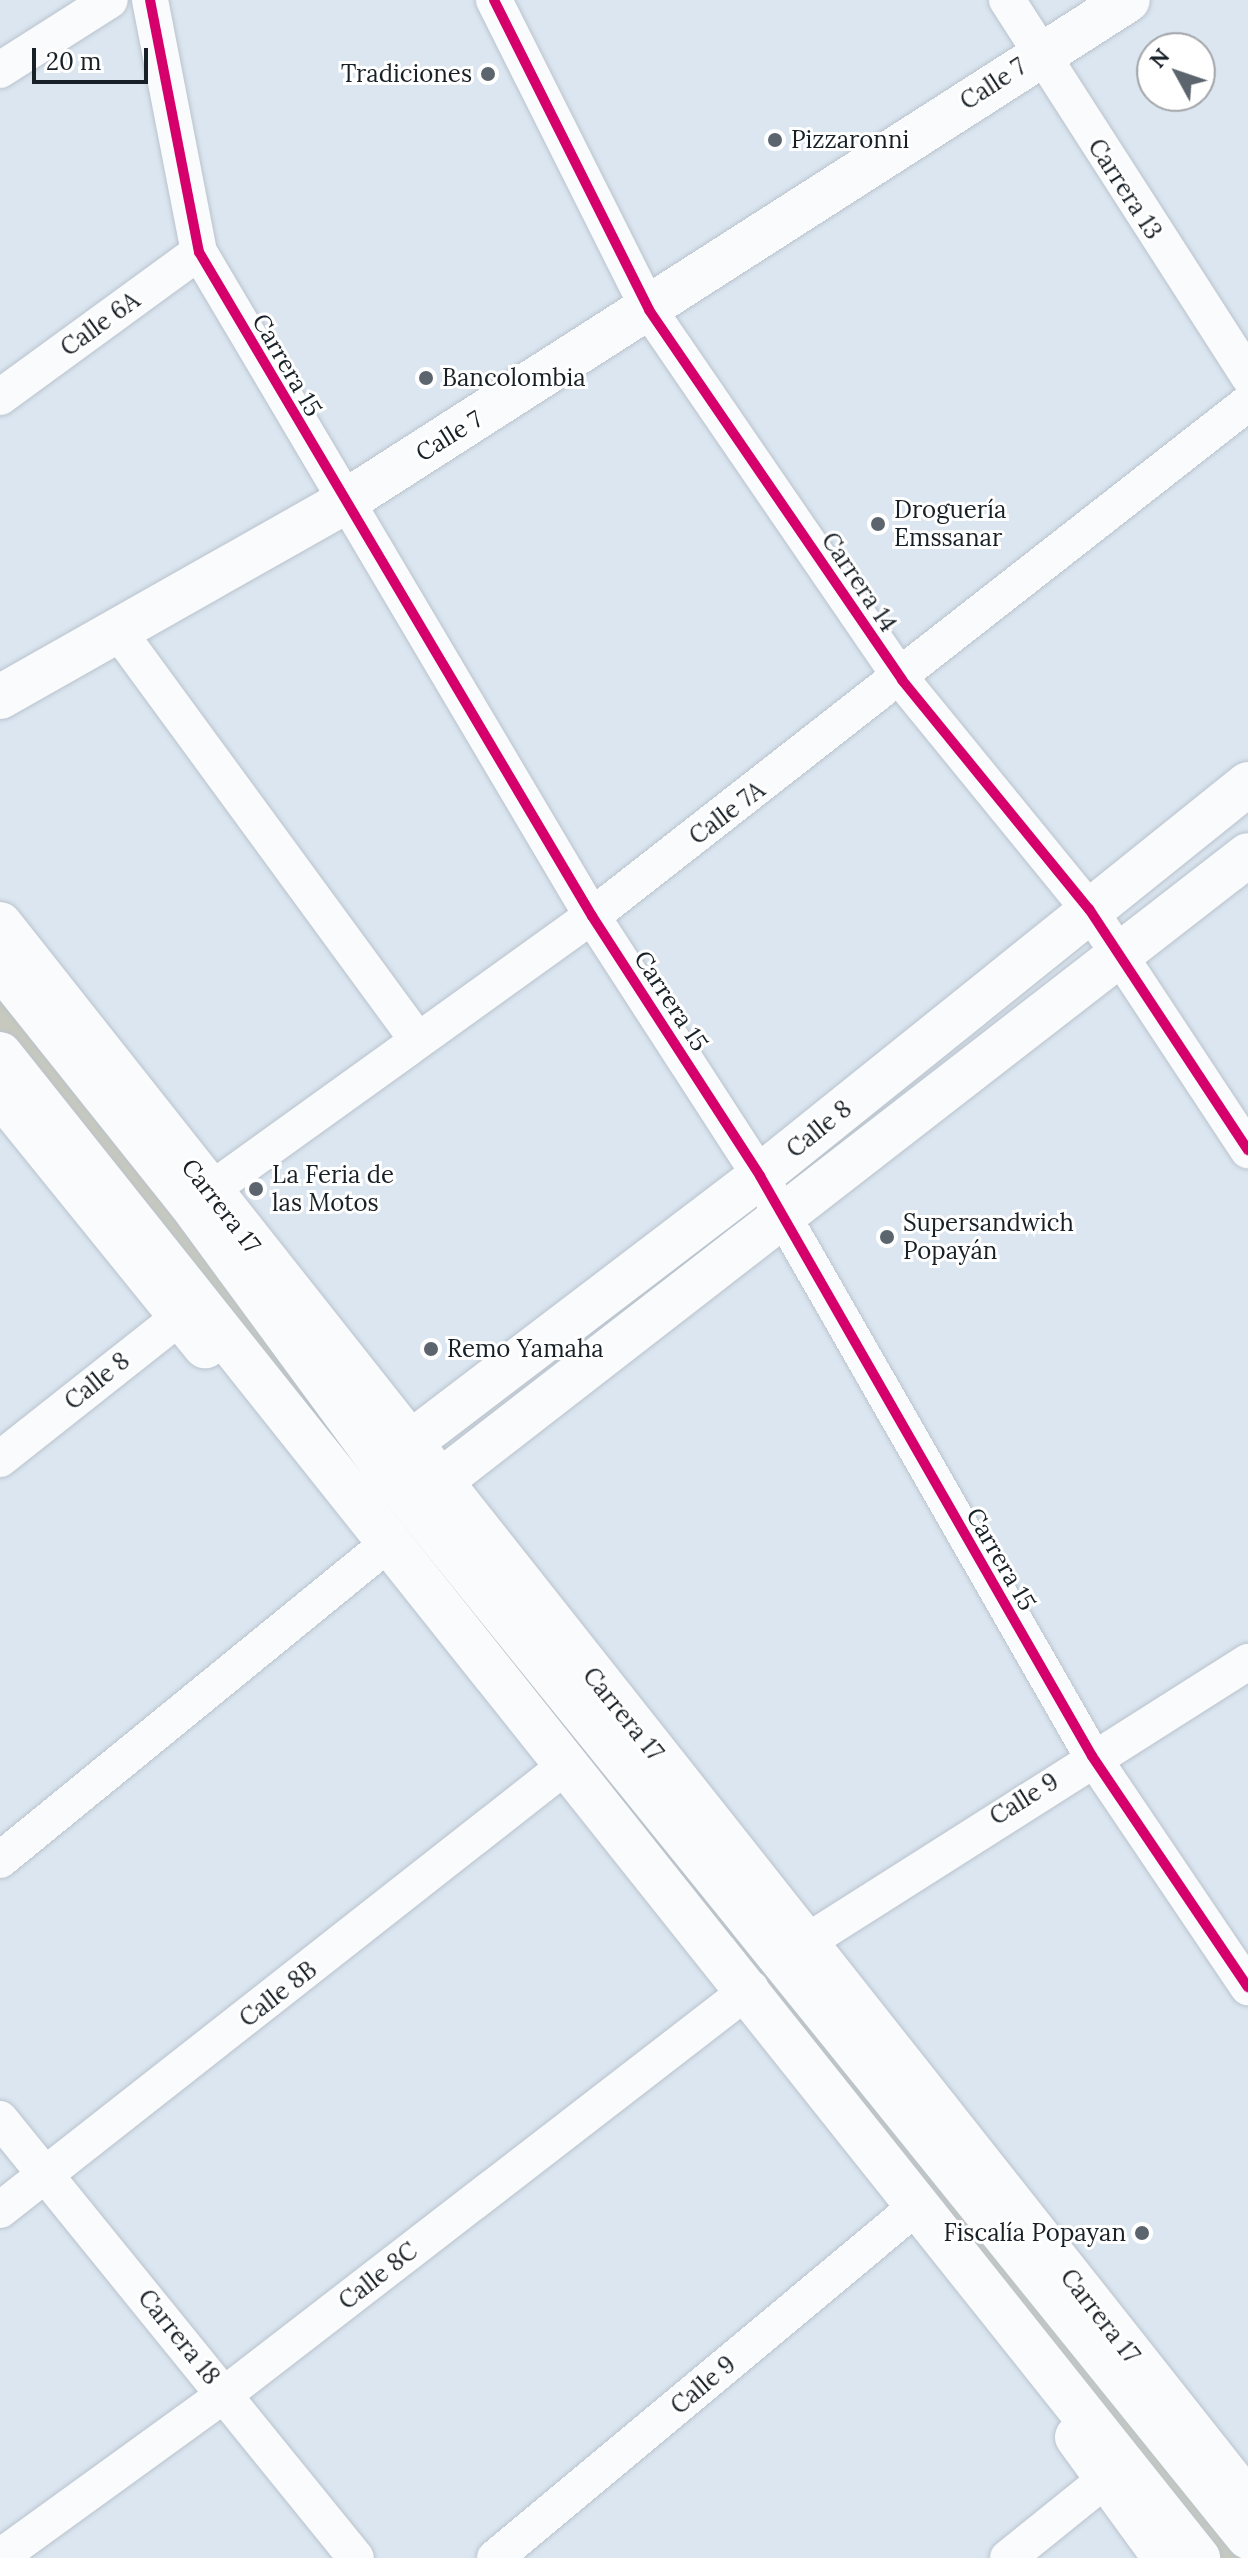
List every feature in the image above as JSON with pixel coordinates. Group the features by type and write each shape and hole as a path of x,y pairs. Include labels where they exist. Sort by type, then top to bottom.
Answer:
{"main road":[{"name":"Calle 7","path":"0,697 343,503 649,310 1037,55 1128,0"},
{"name":"Calle 8","path":"395,1454 760,1176 1248,784"},
{"name":"Calle 8","path":"426,1493 782,1223 1113,954 1248,855"},
{"name":"Carrera 17","path":"0,924 200,1197 395,1454 1248,2537"},
{"name":"Carrera 17","path":"0,965 200,1197"},
{"path":"0,1054 187,1310 375,1554 554,1775 744,1994 910,2212 1165,2558"},
{"path":"0,1093 187,1310 1198,2558"},
{"name":"Carrera 17","path":"426,1493 805,1943 1241,2480"}],"street":[{"path":"0,70 110,0"},
{"name":"Carrera 15","path":"150,0 199,252 343,503 592,916 760,1176 782,1223 1092,1756 1248,1987"},
{"name":"Carrera 14","path":"494,0 649,310 902,680 1089,909 1113,954 1248,1150"},
{"name":"Carrera 13","path":"1007,0 1037,55 1248,376"},
{"name":"Calle 6A","path":"0,397 199,252"},
{"name":"Calle 7A","path":"200,1197 416,1038 592,916 902,680 1248,403"},
{"path":"118,631 416,1038"},
{"name":"Calle 8","path":"0,1459 187,1310"},
{"path":"0,1860 375,1554"},
{"name":"Calle 9","path":"805,1943 1092,1756 1248,1662"},
{"name":"Calle 8B","path":"0,2210 554,1775"},
{"name":"Calle 8C","path":"0,2557 225,2394 744,1994"},
{"name":"Carrera 18","path":"0,2119 49,2174 356,2558"},
{"name":"Calle 9","path":"495,2558 910,2212"},
{"path":"1008,2558 1107,2478"}],"shaded area":[{"path":"0,978 1248,2558 1206,2558 0,1038"}],"cycle path":[{"path":"150,0 199,252 592,916 760,1176 1092,1756 1248,1987"},
{"path":"494,0 649,310 902,680 1089,909 1248,1150"}],"place":[{"name":"Tradiciones","path":"488,74"},
{"name":"Pizzaronni","path":"775,140"},
{"name":"Bancolombia","path":"426,378"},
{"name":"Droguería Emssanar","path":"878,524"},
{"name":"La Feria de las Motos","path":"256,1189"},
{"name":"Supersandwich Popayán","path":"887,1237"},
{"name":"Remo Yamaha","path":"431,1349"},
{"name":"Fiscalía Popayan","path":"1142,2233"}]}
